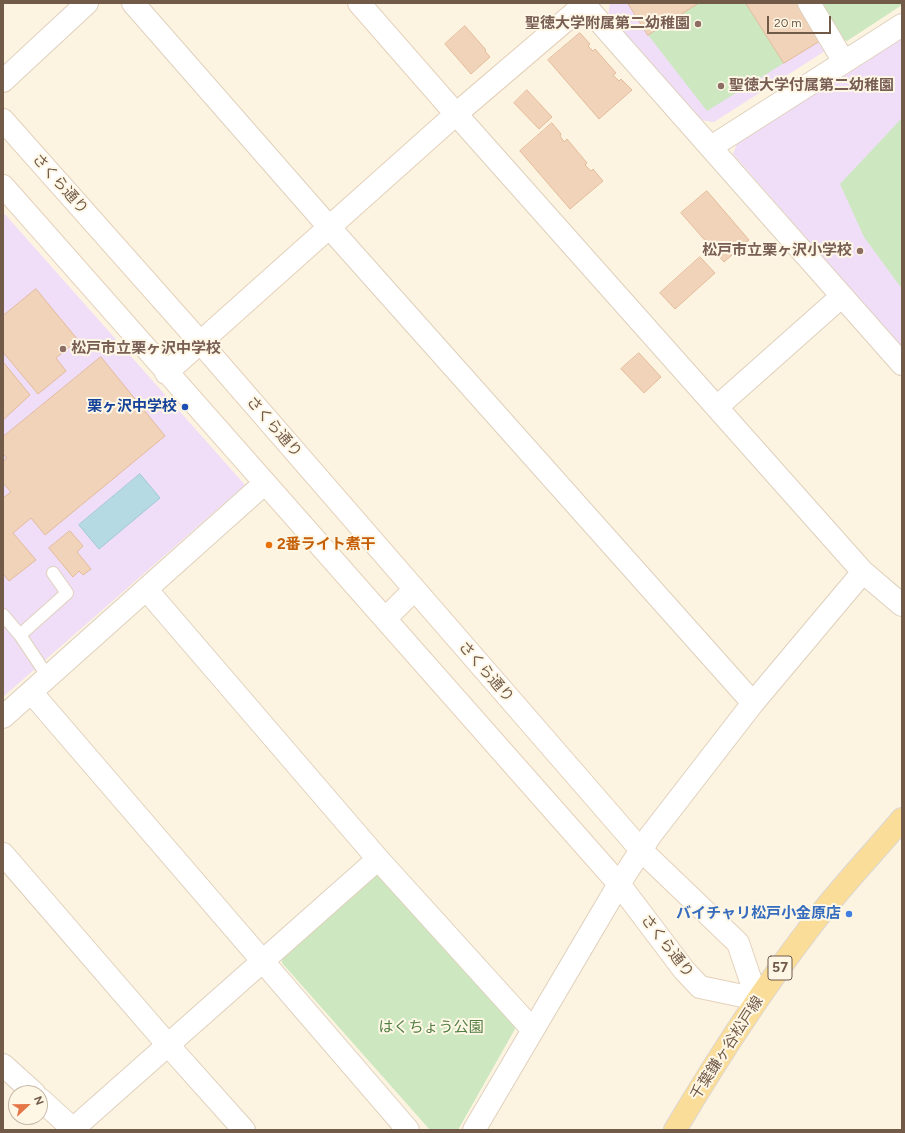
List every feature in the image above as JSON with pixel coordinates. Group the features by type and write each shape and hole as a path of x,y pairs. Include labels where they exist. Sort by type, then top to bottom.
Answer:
{"main road":[{"name":"千葉鎌ヶ谷松戸線","path":"676,1130 756,999 809,928 899,827"}],"street":[{"path":"3,81 87,3"},
{"path":"133,3 329,227 753,703"},
{"path":"359,3 864,572 902,605"},
{"path":"166,372 456,114 584,3 902,364"},
{"path":"809,3 844,62"},
{"path":"711,147 902,25"},
{"name":"さくら通り","path":"3,120 200,342 641,850 738,943 756,999 700,987 684,970 619,884 3,186"},
{"path":"717,407 842,296"},
{"path":"3,717 265,483"},
{"path":"474,1130 619,884 650,836 753,703 864,572"},
{"path":"146,589 378,859 533,1030"},
{"path":"385,619 414,590"},
{"path":"31,692 408,1130"},
{"path":"3,854 168,1045 244,1130"},
{"path":"48,1107 73,1130 378,859"},
{"path":"3,1065 25,1085"}],"lane":[{"path":"20,635 67,593 52,573"},
{"path":"3,615 20,635 48,677"}],"shaded area":[{"name":"聖徳大学付属第二幼稚園","path":"610,3 802,3 825,51 714,122 701,120 608,16"},
{"name":"松戸市立栗ヶ沢小学校","path":"902,38 902,348 733,154 738,141"},
{"name":"松戸市立栗ヶ沢中学校","path":"3,212 245,485 3,697"}],"green space":[{"path":"699,3 746,3 784,63 707,111 648,35"},
{"path":"817,3 902,3 902,5 847,41 838,38"},
{"path":"902,118 902,289 864,237 840,184"},
{"name":"はくちょう公園","path":"380,870 514,1019 515,1029 458,1130 430,1130 282,963 282,950"}],"water":[{"path":"140,474 160,498 99,549 79,525"}],"building":[{"path":"628,3 699,3 648,35"},
{"path":"746,3 797,3 820,41 784,63"},
{"path":"465,26 486,50 485,51 490,57 471,74 445,44"},
{"path":"580,33 590,44 588,46 593,51 595,49 616,73 613,75 619,81 621,79 632,90 599,119 548,60"},
{"path":"527,90 552,117 539,129 514,103"},
{"path":"552,123 561,134 560,136 564,142 567,139 587,163 585,165 591,171 593,169 603,181 570,209 520,151"},
{"path":"707,191 749,240 724,262 681,213"},
{"path":"700,257 715,273 675,309 660,293"},
{"path":"36,289 78,340 56,358 66,371 38,394 3,352 3,316"},
{"path":"639,353 661,377 644,393 621,369"},
{"path":"101,357 165,436 45,535 31,518 13,533 36,560 9,581 3,574 3,498 11,492 3,483 3,461 7,458 3,454 3,437"},
{"path":"3,362 30,395 3,420"},
{"path":"70,531 83,546 77,552 91,569 83,575 79,571 73,577 49,548"}],"place":[{"name":"聖徳大学附属第二幼稚園","path":"698,24"},
{"name":"聖徳大学付属第二幼稚園","path":"721,86"},
{"name":"松戸市立栗ヶ沢小学校","path":"860,251"},
{"name":"松戸市立栗ヶ沢中学校","path":"63,349"},
{"name":"栗ヶ沢中学校","path":"185,407"},
{"name":"2番ライト煮干","path":"269,545"},
{"name":"バイチャリ松戸小金原店","path":"849,914"}]}
